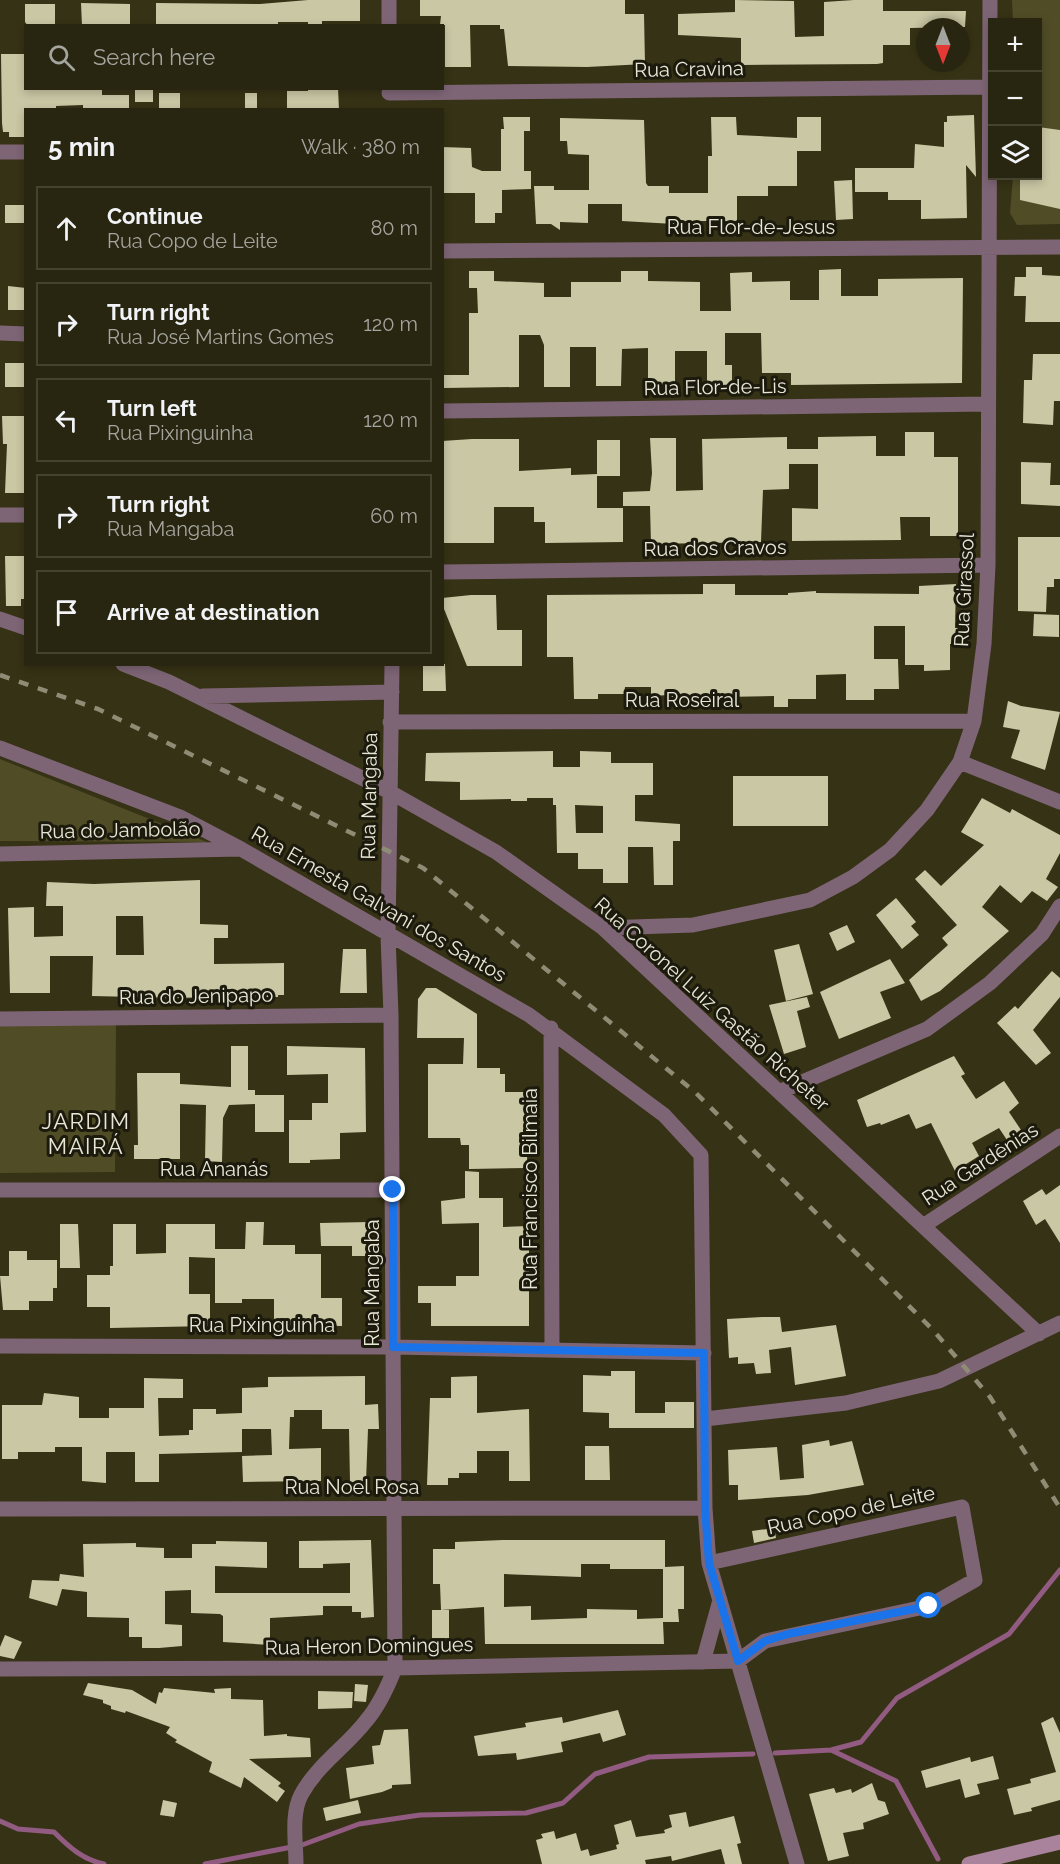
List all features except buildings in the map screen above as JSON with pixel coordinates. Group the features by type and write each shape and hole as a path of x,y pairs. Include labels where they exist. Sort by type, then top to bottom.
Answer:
{"street":[{"path":"389,0 389,24"},
{"name":"Rua Girassol","path":"989,72 990,0"},
{"name":"Rua Cravina","path":"389,91 988,87"},
{"path":"389,91 390,108"},
{"name":"Rua Girassol","path":"603,928 693,925 810,900 853,877 890,849 927,810 960,762 974,721 984,644 988,566 989,126"},
{"path":"0,152 24,152"},
{"name":"Rua Flor-de-Jesus","path":"444,250 989,246 1060,248"},
{"path":"0,333 24,334"},
{"name":"Rua Flor-de-Lis","path":"444,411 988,404"},
{"path":"0,515 24,515"},
{"name":"Rua dos Cravos","path":"444,572 988,566"},
{"path":"0,619 24,627"},
{"name":"Rua Coronel Luiz Gastão Richeter","path":"128,666 169,682 390,792 496,852 603,928 1039,1334"},
{"name":"Rua Mangaba","path":"296,1856 295,1831 300,1796 327,1761 366,1721 388,1686 395,1668 392,1015 388,936 392,666"},
{"path":"199,697 392,692"},
{"name":"Rua Roseiral","path":"390,722 974,721"},
{"name":"Rua Ernesta Galvani dos Santos","path":"0,748 180,817 241,849 550,1028 664,1115 701,1155 704,1353"},
{"path":"960,762 1060,802"},
{"name":"Rua do Jambolão","path":"0,854 241,849"},
{"path":"779,1092 927,1029 990,983 1042,934 1060,906"},
{"name":"Rua do Jenipapo","path":"0,1019 392,1015"},
{"name":"Rua Francisco Bilmaia","path":"550,1028 552,1350"},
{"name":"Rua Gardênias","path":"923,1226 1060,1136"},
{"name":"Rua Ananás","path":"0,1190 393,1190"},
{"path":"705,1419 846,1403 939,1381 1060,1323"},
{"name":"Rua Pixinguinha","path":"0,1346 393,1347 704,1353"},
{"path":"704,1353 705,1508 709,1563 797,1864"},
{"name":"Rua Copo de Leite","path":"709,1563 962,1507 975,1580 929,1606 765,1641 738,1661"},
{"name":"Rua Noel Rosa","path":"0,1509 705,1508"},
{"path":"703,1662 720,1600"},
{"name":"Rua Heron Domingues","path":"0,1670 395,1668 738,1661"},
{"path":"969,1864 1060,1842"}],"shaded area":[{"path":"1012,0 1060,0 1060,224 1017,225 1010,213 1013,180 1042,180 1042,18 1013,18"},
{"path":"0,759 207,842 0,841"},
{"path":"116,1024 115,1172 0,1173 0,1025"}],"waterway":[{"path":"775,1753 831,1750 861,1742 897,1698 1009,1634 1060,1570"},
{"path":"831,1750 896,1781 938,1859"},
{"path":"205,1864 302,1845 359,1824 420,1815 526,1813 563,1803 595,1774 649,1757 753,1754"},
{"path":"0,1821 18,1829 54,1832 83,1856 104,1864"}],"railway":[{"path":"0,675 98,709 423,868 696,1093 933,1330 990,1397 1060,1508"}],"district":[{"name":"JARDIM MAIRÁ","path":"86,1134"}],"route":[{"path":"393,1190 393,1347 704,1353 705,1508 709,1563 738,1661 765,1641 788,1634 929,1606"}]}
